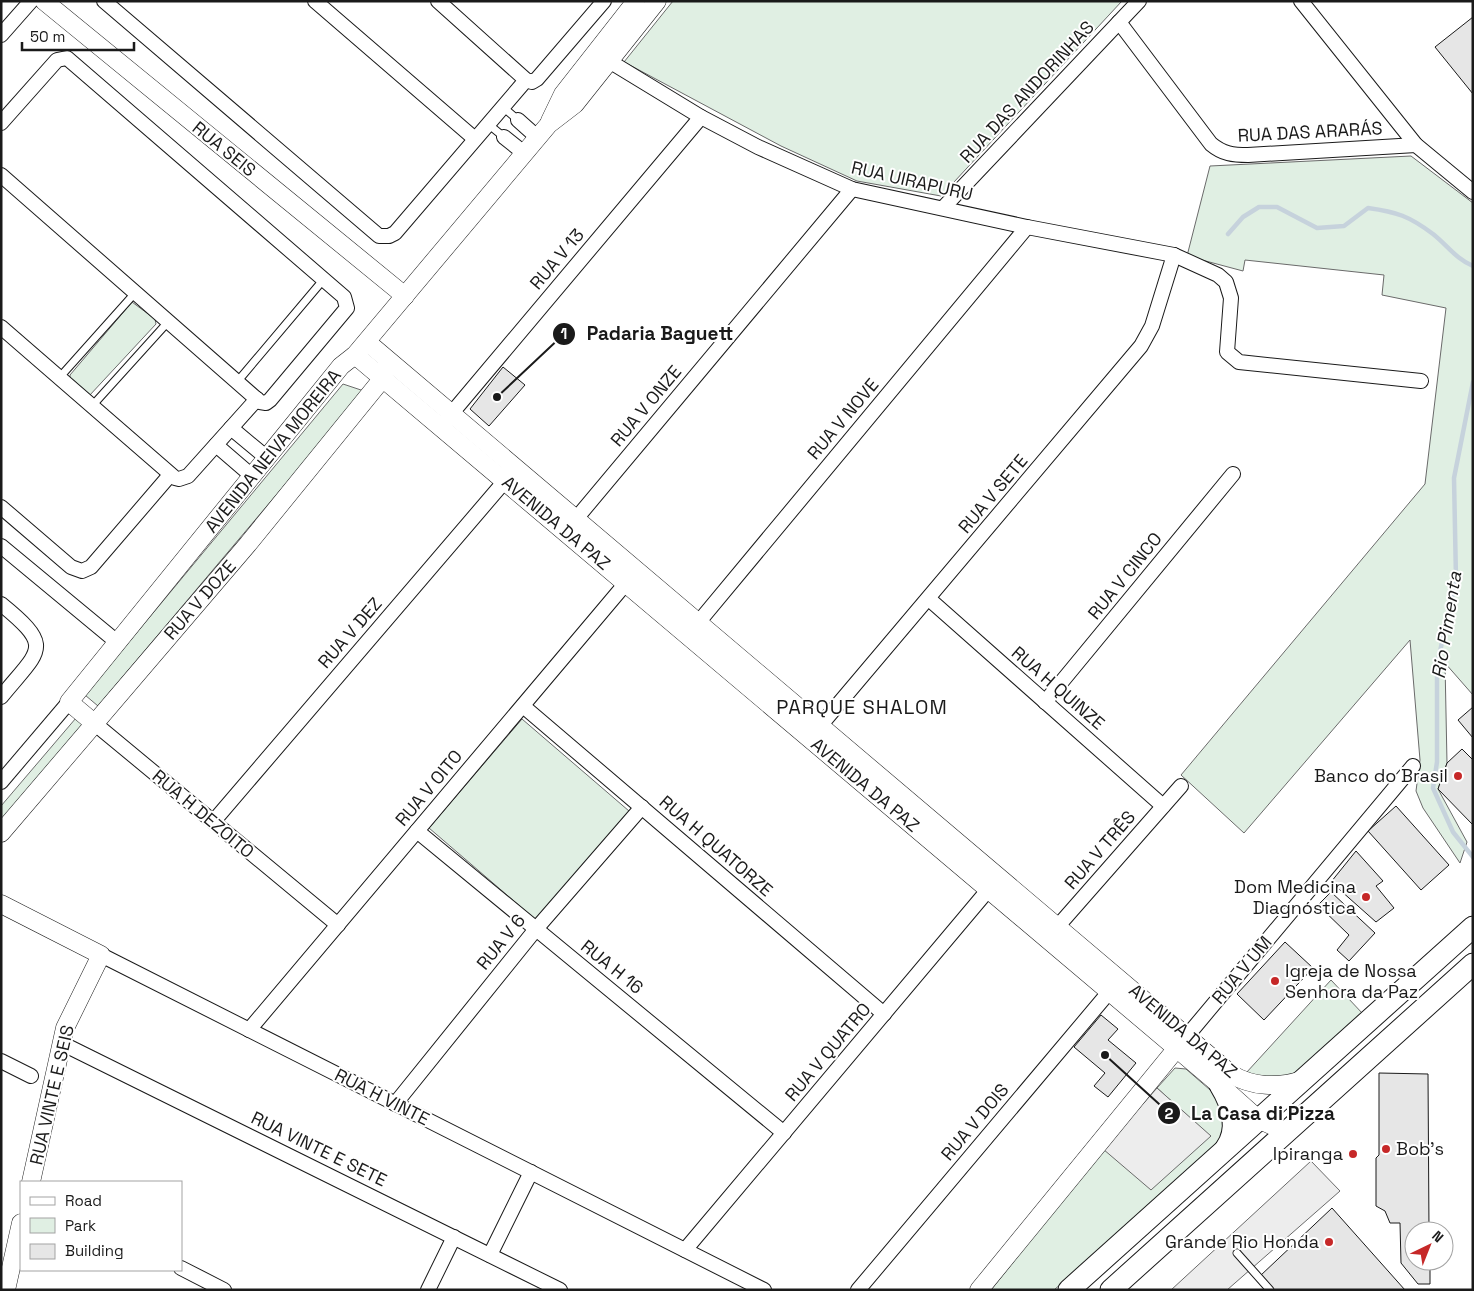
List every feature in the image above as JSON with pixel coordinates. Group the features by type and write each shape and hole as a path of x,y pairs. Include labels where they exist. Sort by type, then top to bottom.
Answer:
{"main road":[{"path":"1069,1290 1473,927"},
{"path":"1111,1290 1473,964"},
{"path":"1220,1085 1229,1100 1233,1122 1230,1140 1222,1151"}],"street":[{"path":"1,35 31,1"},
{"name":"RUA SEIS","path":"44,1 405,296"},
{"path":"104,1 379,236 389,236 395,233 526,80"},
{"path":"315,1 475,139"},
{"path":"438,1 526,80 532,82 538,79 604,1"},
{"name":"AVENIDA NEIVA MOREIRA","path":"543,130 563,94 636,1"},
{"name":"AVENIDA NEIVA MOREIRA","path":"1,782 69,702 341,366 361,348 543,130 574,104 657,1"},
{"name":"RUA DAS ANDORINHAS","path":"943,208 1139,1"},
{"path":"1301,1 1416,145 1473,192"},
{"name":"RUA DAS ARARÁS","path":"1119,22 1211,144 1220,152 1230,155 1248,155 1416,145"},
{"path":"1,123 57,60 66,58 324,279 346,300 347,308 266,403 257,399 237,382 1,176"},
{"name":"RUA UIRAPURU","path":"608,61 701,117 758,147 852,189 1027,227 1174,255 1218,275 1226,282 1231,298 1227,352 1234,360 1421,381"},
{"name":"RUA V 13","path":"446,420 701,117"},
{"path":"518,120 543,130"},
{"path":"504,137 524,153"},
{"name":"RUA V ONZE","path":"571,525 852,189"},
{"name":"RUA V NOVE","path":"693,629 1027,227"},
{"name":"RUA V SETE","path":"815,732 1141,346 1152,326 1174,255"},
{"path":"1,327 170,475 179,479 188,476 257,399"},
{"name":"AVENIDA DA PAZ","path":"361,348 387,359 446,420"},
{"name":"AVENIDA DA PAZ","path":"361,348 383,378 446,420 511,474 1182,1042 1242,1081 1270,1085 1302,1080"},
{"name":"RUA V DOZE","path":"1,833 248,544 383,378 387,359"},
{"path":"231,428 267,458"},
{"path":"216,444 252,476"},
{"name":"RUA V DEZ","path":"213,822 511,474"},
{"name":"RUA V CINCO","path":"1046,702 1233,474"},
{"path":"1,507 71,567 82,571 91,567 170,475"},
{"path":"1,546 118,642"},
{"name":"RUA V OITO","path":"249,1030 632,577"},
{"name":"RUA H QUINZE","path":"929,599 1163,806"},
{"path":"1,604 28,626 36,638 36,646 33,659 1,697"},
{"name":"RUA H DEZOITO","path":"69,702 338,925"},
{"name":"RUA H QUATORZE","path":"523,706 884,1014"},
{"name":"RUA V UM","path":"979,1290 1412,766"},
{"name":"RUA V TRÊS","path":"1053,932 1181,786"},
{"name":"RUA V 6","path":"395,1104 536,929 642,807"},
{"name":"RUA H 16","path":"417,831 784,1132"},
{"name":"RUA V QUATRO","path":"685,1250 994,883"},
{"name":"RUA H VINTE","path":"1,904 764,1290"},
{"name":"RUA VINTE E SEIS","path":"31,1181 65,1028 101,955"},
{"name":"RUA V DOIS","path":"858,1290 1115,985"},
{"name":"AVENIDA DA PAZ","path":"1182,1042 1220,1085 1258,1119 1286,1132"},
{"name":"RUA VINTE E SETE","path":"61,1043 560,1290"},
{"path":"1,1061 31,1076"},
{"path":"490,1255 531,1172"},
{"path":"6,1290 6,1264 20,1226"},
{"path":"428,1290 454,1237"},
{"path":"182,1269 224,1290"}],"lane":[{"path":"503,106 518,120"},
{"path":"488,124 504,137"},
{"path":"237,382 324,279"},
{"path":"59,378 135,293"},
{"path":"92,406 168,322"},
{"path":"1238,1253 1270,1290"}],"green space":[{"path":"673,1 1122,1 941,196 857,181 781,146 624,62"},
{"path":"1411,156 1473,203 1473,695 1445,663 1447,763 1438,789 1467,842 1460,863 1423,808 1416,791 1420,760 1410,640 1244,833 1181,775 1425,484 1446,308 1382,295 1384,275 1245,260 1243,271 1187,256 1210,166"},
{"path":"132,302 155,319 156,324 89,396 70,378 70,375"},
{"path":"343,384 364,391 98,706 85,695"},
{"path":"76,718 83,725 1,821 1,806"},
{"path":"522,719 629,811 536,920 429,828"},
{"path":"1331,980 1363,1014 1316,1058 1297,1072 1288,1076 1277,1077 1246,1073"},
{"path":"1175,1068 1186,1069 1217,1096 1222,1106 1223,1133 1215,1147 1054,1290 991,1290 1103,1149 1210,1136 1157,1088"}],"shaded area":[{"path":"1157,1088 1211,1136 1151,1190 1103,1149"},
{"path":"1311,1161 1340,1191 1227,1290 1171,1290"}],"building":[{"path":"1473,17 1473,94 1435,47"},
{"path":"503,367 525,385 489,426 470,409"},
{"path":"1473,707 1473,738 1458,720"},
{"name":"Banco do Brasil","path":"1462,749 1473,760 1473,825 1438,789 1447,763"},
{"path":"1396,806 1449,865 1421,890 1368,831"},
{"name":"Dom Medicina Diagnóstica","path":"1356,851 1383,881 1376,886 1394,908 1376,922 1331,882"},
{"name":"Igreja de Nossa Senhora da Paz","path":"1331,892 1375,933 1349,961 1337,950 1349,935 1318,905"},
{"name":"Igreja de Nossa Senhora da Paz","path":"1285,942 1313,968 1264,1020 1237,994"},
{"path":"1101,1015 1118,1029 1108,1040 1136,1063 1108,1097 1094,1086 1105,1073 1074,1047"},
{"path":"1379,1073 1428,1074 1429,1221 1404,1221 1404,1267 1401,1263 1400,1223 1390,1223 1385,1211 1376,1206 1376,1158 1379,1155"},
{"name":"Grande Rio Honda","path":"1332,1208 1405,1290 1272,1290 1260,1276"},
{"path":"1407,1271 1430,1271 1430,1284 1418,1284"}],"waterway":[{"name":"Rio Pimenta","path":"1228,234 1243,217 1259,207 1277,207 1317,228 1344,226 1368,208 1395,213 1410,219 1433,234 1462,260 1473,266"},
{"name":"Rio Pimenta","path":"1473,382 1454,478 1456,579 1437,665 1437,762 1433,788 1453,832 1473,857"}],"place":[{"name":"Padaria Baguett","path":"497,397"},
{"name":"Banco do Brasil","path":"1458,776"},
{"name":"Dom Medicina Diagnóstica","path":"1366,897"},
{"name":"Igreja de Nossa Senhora da Paz","path":"1275,981"},
{"name":"La Casa di Pizza","path":"1105,1055"},
{"name":"Bob's","path":"1386,1149"},
{"name":"Ipiranga","path":"1353,1154"},
{"name":"Grande Rio Honda","path":"1329,1242"}],"district":[{"name":"PARQUE SHALOM","path":"862,707"}]}
